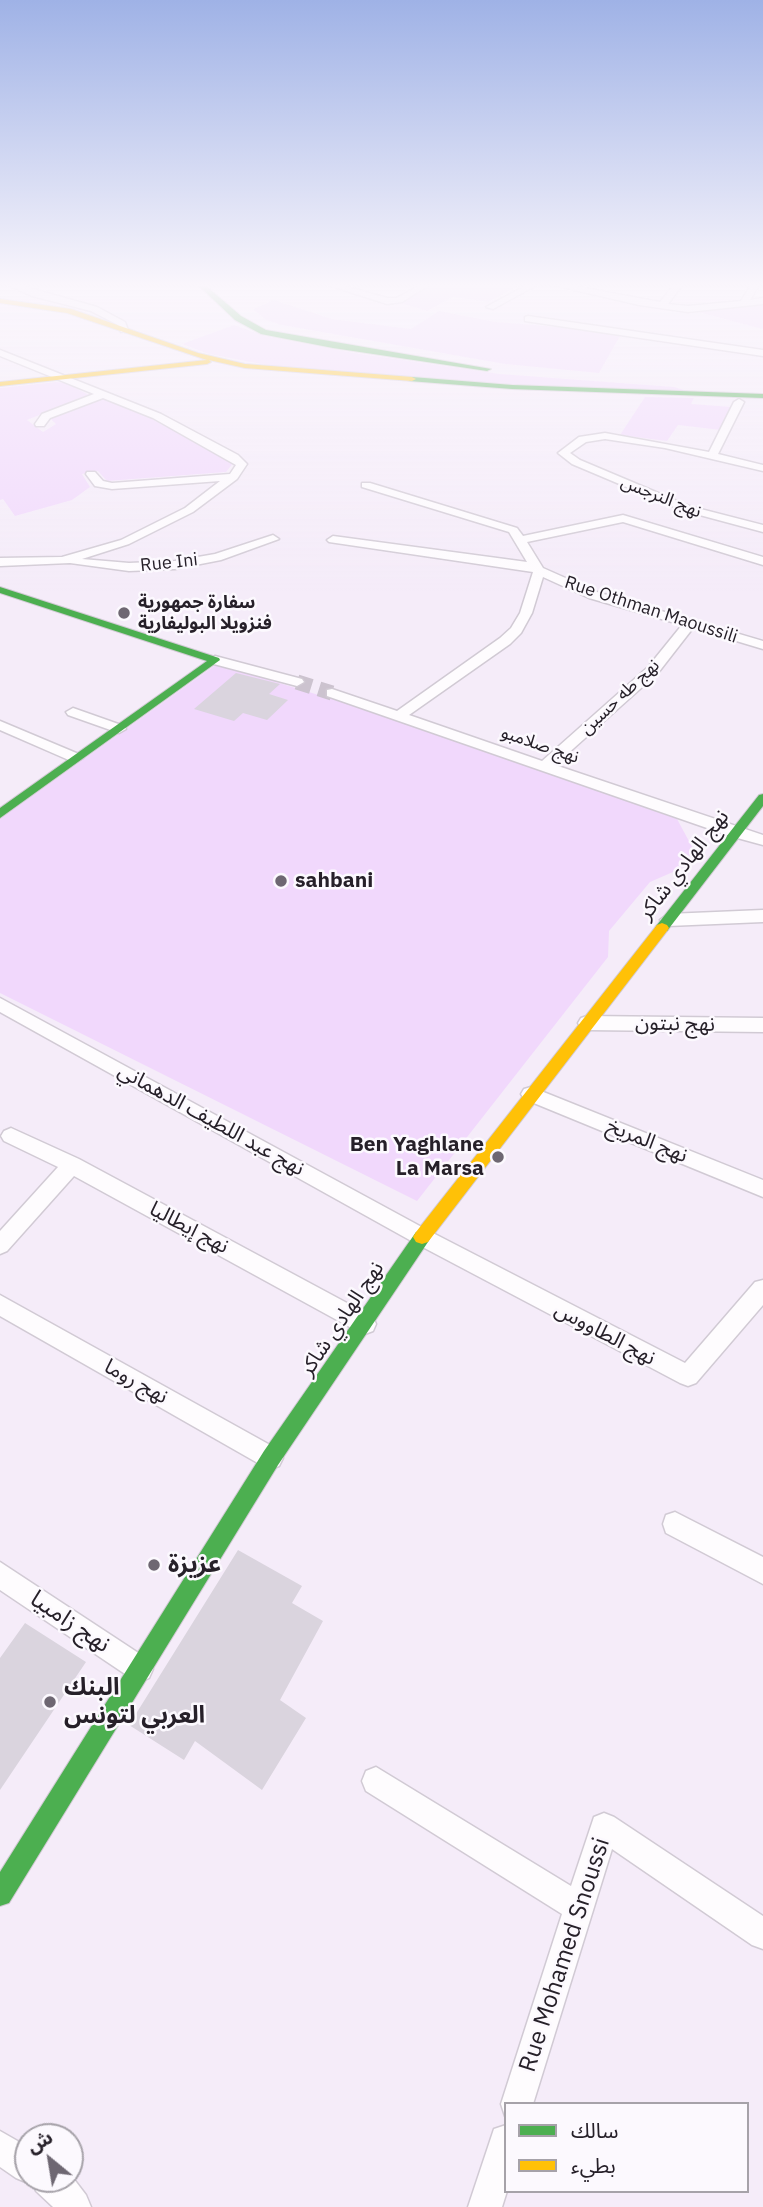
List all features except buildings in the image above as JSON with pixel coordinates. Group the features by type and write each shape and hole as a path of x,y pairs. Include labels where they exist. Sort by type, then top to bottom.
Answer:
{"street":[{"path":"0,562 63,561 150,532 188,510 233,478 242,464 234,457 156,416 89,388"},
{"path":"552,388 763,395"},
{"path":"691,388 713,394"},
{"path":"708,388 763,395"},
{"path":"40,424 46,416 103,394"},
{"path":"739,402 712,456 763,468"},
{"name":"نهج النرجس","path":"712,456 605,436 583,439 563,453 576,462 694,512 763,529"},
{"path":"91,474 99,484 112,486 233,478"},
{"path":"366,485 509,528 520,540 539,571 526,614 516,630 505,641 399,716"},
{"path":"520,540 623,518 763,561"},
{"name":"Rue Ini","path":"63,561 129,567 175,565 217,557 272,539"},
{"name":"Rue Othman Maoussili","path":"333,540 522,565 593,595 763,645"},
{"path":"2,593 215,660 297,682"},
{"name":"نهج طه حسين","path":"544,767 653,670 690,623"},
{"path":"0,814 215,660"},
{"name":"نهج صلامبو","path":"332,693 763,840"},
{"path":"73,712 119,729"},
{"path":"0,725 76,758"},
{"name":"نهج الهادي شاكر","path":"0,1894 271,1458 422,1237 763,798"},
{"path":"668,920 763,916"},
{"name":"نهج عبد اللطيف الدهماني","path":"0,1004 422,1237"},
{"name":"نهج نبتون","path":"587,1023 763,1025"},
{"name":"نهج المريخ","path":"531,1094 763,1189"},
{"name":"نهج إيطاليا","path":"11,1136 72,1165 365,1324"},
{"path":"0,1245 72,1165"},
{"name":"نهج الطاووس","path":"422,1237 688,1376 763,1289"},
{"name":"نهج روما","path":"0,1305 271,1458"},
{"path":"675,1524 763,1571"},
{"name":"نهج زامبيا","path":"0,1575 140,1670"},
{"path":"376,1781 579,1908"},
{"name":"Rue Mohamed Snoussi","path":"518,2102 604,1828 763,1934"},
{"path":"485,2207 504,2147"},
{"path":"63,2193 74,2207"}],"shaded area":[{"path":"0,388 76,388 89,395 27,420 43,432 56,424 50,418 103,397 234,462 226,472 107,481 98,471 82,474 90,487 72,500 15,516 3,499 0,500"},
{"path":"603,388 677,388 687,391"},
{"path":"645,397 694,398 691,404 732,407 721,430 678,425 667,441 620,435"},
{"path":"217,664 394,718 677,819 697,856 673,872 650,882 609,931 608,957 417,1201 0,993 0,819"}],"tunnel":[{"path":"297,682 332,693"}],"traffic: fast":[{"path":"540,388 763,396"},
{"path":"0,590 215,660"},
{"path":"0,814 215,660"},
{"path":"662,928 763,798"},
{"path":"0,1894 271,1458 422,1237"}],"traffic: slow":[{"path":"422,1237 662,928"}],"place":[{"name":"سفارة جمهورية فنزويلا البوليفارية","path":"124,613"},
{"name":"sahbani","path":"281,881"},
{"name":"Ben Yaghlane La Marsa","path":"498,1157"},
{"name":"عزيزة","path":"154,1565"},
{"name":"البنك العربي لتونس","path":"50,1702"}]}
